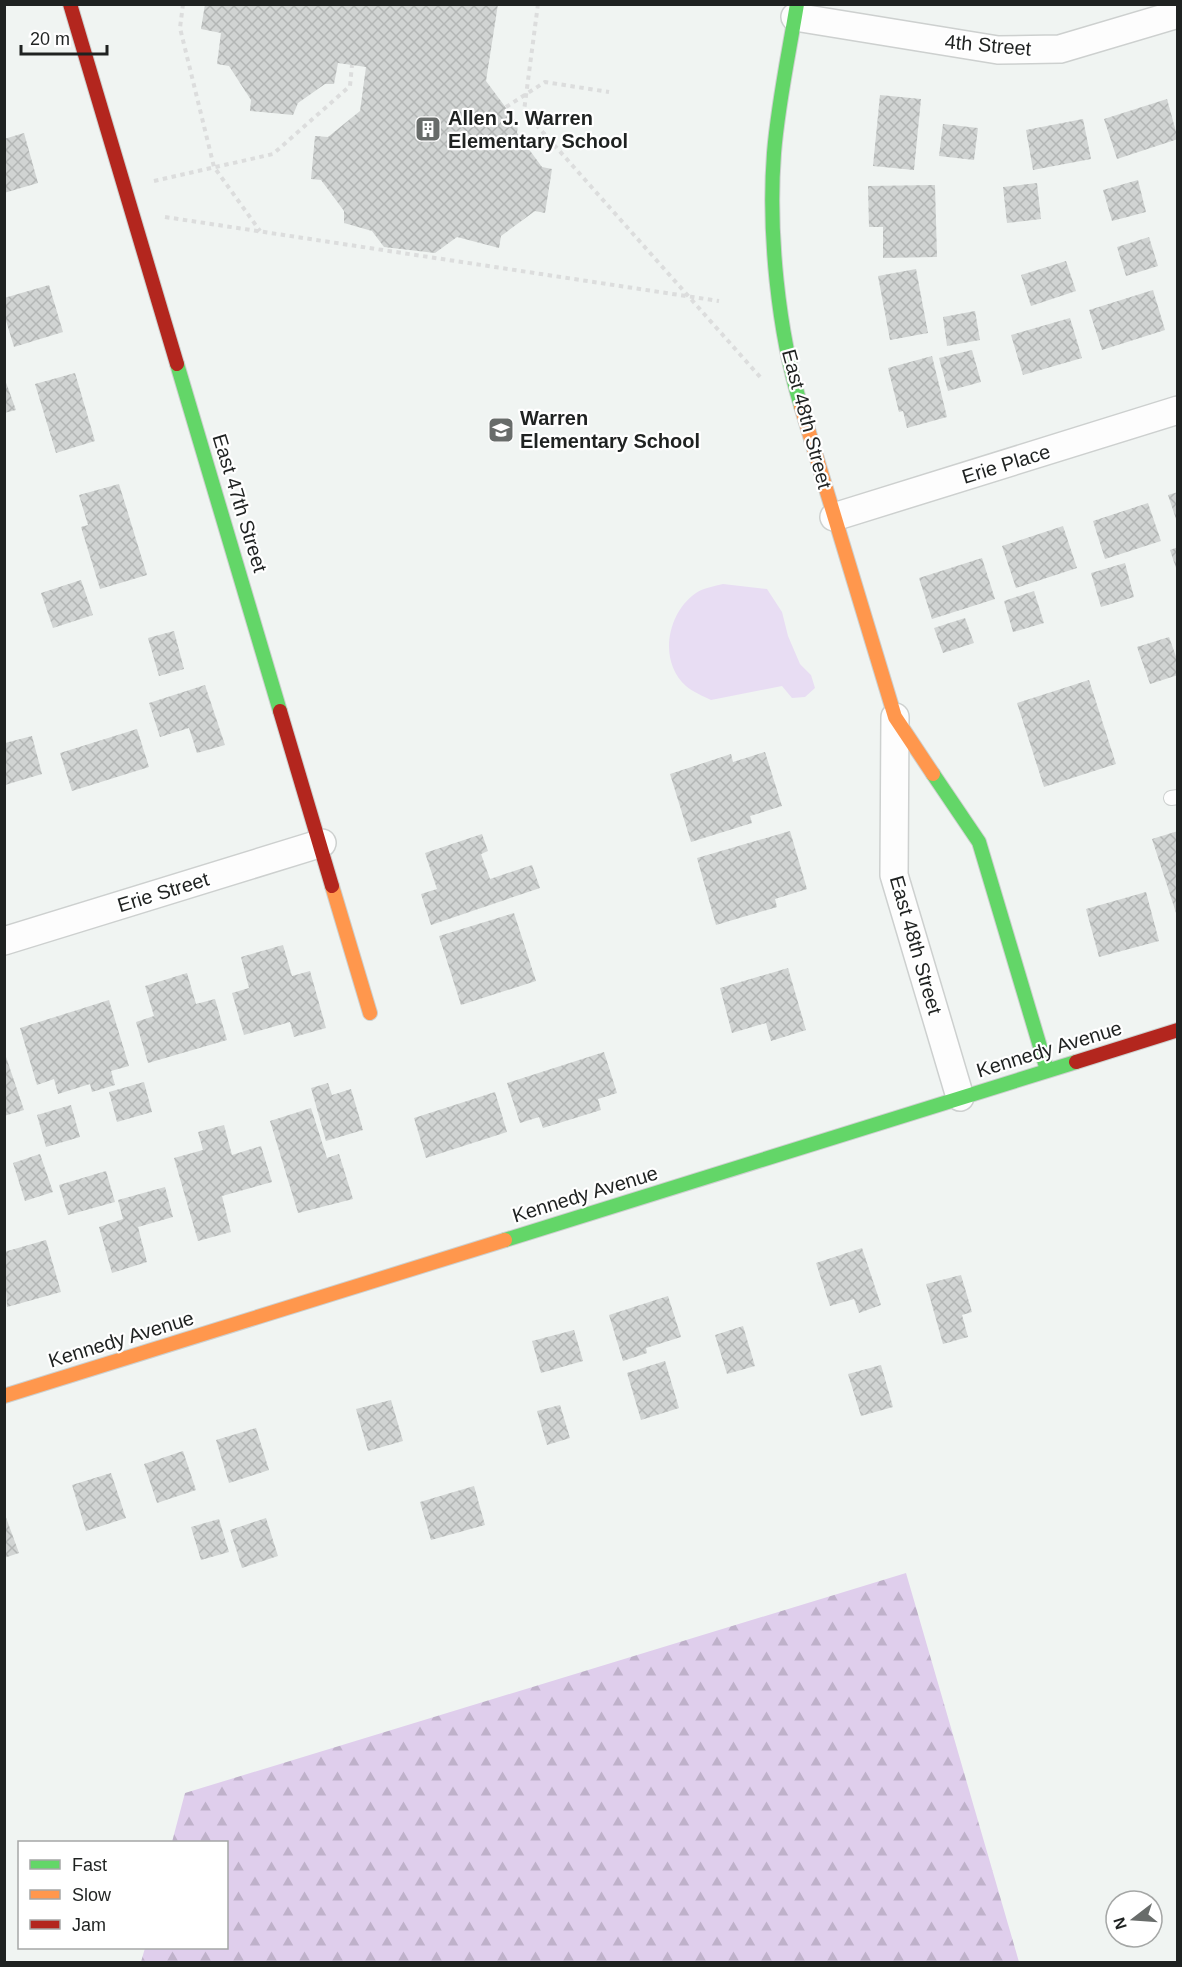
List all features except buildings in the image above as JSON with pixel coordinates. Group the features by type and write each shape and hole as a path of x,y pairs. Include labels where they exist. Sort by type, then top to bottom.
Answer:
{"street":[{"name":"East 47th Street","path":"70,4 322,843 370,1013"},
{"name":"4th Street","path":"796,11 998,50 1060,49 1178,14"},
{"name":"East 48th Street","path":"796,11 774,150 772,201 781,310 793,381 895,717 979,842 1047,1070"},
{"name":"Erie Place","path":"834,517 1178,410"},
{"name":"East 48th Street","path":"895,717 894,875 960,1097"},
{"name":"Erie Street","path":"4,940 322,843"},
{"name":"Kennedy Avenue","path":"4,1396 1178,1030"}],"path":[{"path":"183,4 180,28 214,167 260,232"},
{"path":"538,4 524,111 763,381"},
{"path":"125,188 273,154 350,86 352,65"},
{"path":"506,107 545,82 609,92"},
{"path":"132,212 719,302"}],"green space":[{"path":"906,1573 1019,1962 141,1962 145,1949 228,1949 228,1841 172,1841 185,1793"}],"shaded area":[{"path":"723,584 767,589 782,612 788,636 800,664 811,675 815,688 805,697 792,698 782,686 711,700 686,686 677,676 669,651 673,625 678,612 696,593"}],"traffic: fast":[{"path":"797,4 776,134 772,215 781,314 786,346 801,406"},
{"path":"177,364 280,711"},
{"path":"933,774 979,842 1047,1070"},
{"path":"505,1240 1076,1062"}],"traffic: slow":[{"path":"801,406 895,717 933,774"},
{"path":"332,886 370,1013"},
{"path":"4,1396 505,1240"}],"traffic: jam":[{"path":"70,4 177,364"},
{"path":"280,711 332,886"},
{"path":"1076,1062 1178,1030"}],"place":[{"name":"Allen J. Warren Elementary School","path":"428,129"},
{"name":"Warren Elementary School","path":"501,430"}]}
